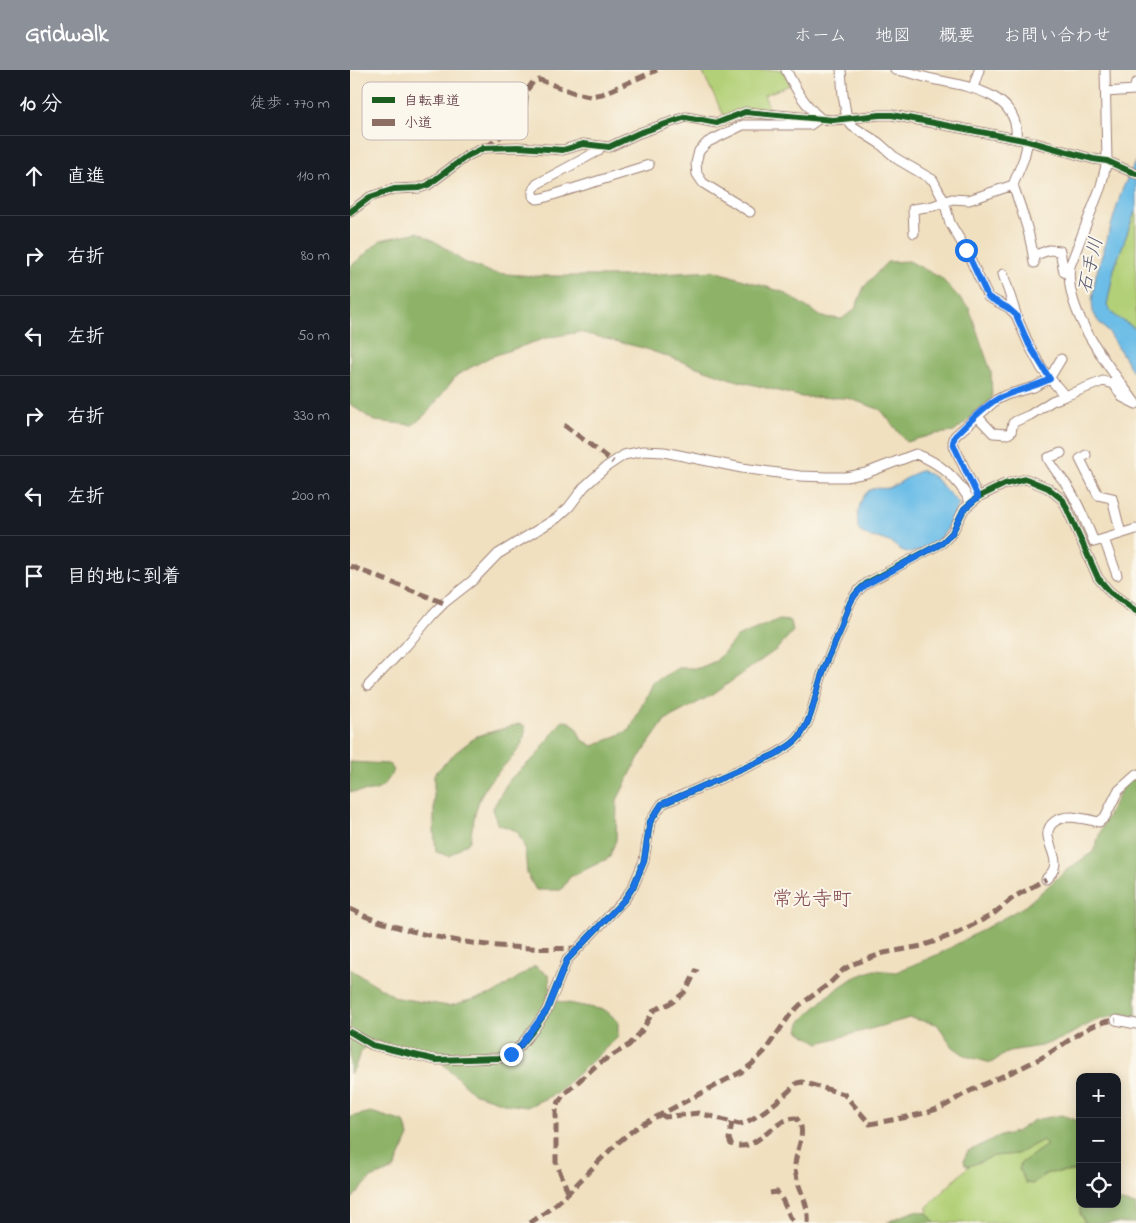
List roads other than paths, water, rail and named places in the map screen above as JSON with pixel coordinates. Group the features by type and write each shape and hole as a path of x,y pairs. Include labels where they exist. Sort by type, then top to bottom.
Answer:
{"street":[{"path":"786,70 800,96 810,110 820,118"},
{"path":"841,70 842,94 847,119 852,126 897,159 933,180 944,201 950,223 966,250 988,297 1008,308 1016,315"},
{"path":"895,70 911,71 925,77 973,88 996,98 1012,113 1016,126 1016,139"},
{"path":"973,88 979,70"},
{"path":"1105,70 1107,161 1101,186 1072,259 1068,274 1078,315 1088,335 1136,404"},
{"path":"1106,92 1134,90 1136,83"},
{"path":"350,212 370,197 394,190 419,188 428,185 468,156 484,148 518,147 563,150 584,144 609,146 639,133 686,118 717,123 745,112 833,120 880,114 892,115 1028,141 1107,161 1136,174"},
{"path":"750,212 703,182 697,174 696,163 699,152 708,142 743,125 810,125 820,118"},
{"path":"1028,141 1024,158 1013,185 1025,218 1033,259 1049,250 1060,251 1062,268 1068,274"},
{"path":"602,146 598,151 537,184 533,190 533,196 537,199 543,198 649,166"},
{"path":"914,233 913,209 933,206 952,199 969,200 1013,185"},
{"path":"1003,274 1016,315 1029,345 1050,379 1065,396"},
{"path":"974,500 953,442 955,436 996,400 1050,379 1061,359"},
{"path":"977,416 993,433 1008,434 1011,432 1016,421 1030,415 1052,401 1104,381 1114,384 1122,397 1136,404"},
{"path":"368,686 433,614 472,581 498,554 557,518 569,508 584,487 606,467 624,455 643,450 664,452 742,468 800,476 846,477 866,473 916,454 929,458 945,470 974,500"},
{"path":"1061,453 1048,458 1080,509 1094,542 1136,529"},
{"path":"1086,455 1080,460 1098,495 1112,498 1121,534"},
{"path":"350,1032 372,1045 436,1060 500,1058 511,1054 520,1046 547,1010 567,960 624,900 633,887 644,861 650,822 662,804 774,755 799,738 807,722 851,598 867,584 942,543 952,533 964,509 974,500 1005,484 1026,479 1038,483 1057,494 1068,507 1098,578 1110,592 1136,611"},
{"path":"1104,539 1117,575"},
{"path":"1046,879 1053,872 1055,862 1048,836 1048,829 1053,823 1064,817 1100,822 1105,817 1118,791 1136,774"},
{"path":"1116,1020 1136,1024"}],"water":[{"path":"1136,160 1136,209 1114,269 1107,305 1115,316 1136,329 1136,377 1110,334 1098,321 1093,312 1092,300 1096,275 1122,190"},
{"path":"922,470 935,478 959,504 947,529 938,541 927,549 910,553 901,550 892,543 869,537 859,531 859,508 864,496 868,492 874,488 891,487"}],"district":[{"name":"常光寺町","path":"812,898"}],"water label":[{"name":"石手川","path":"1089,265"}]}
